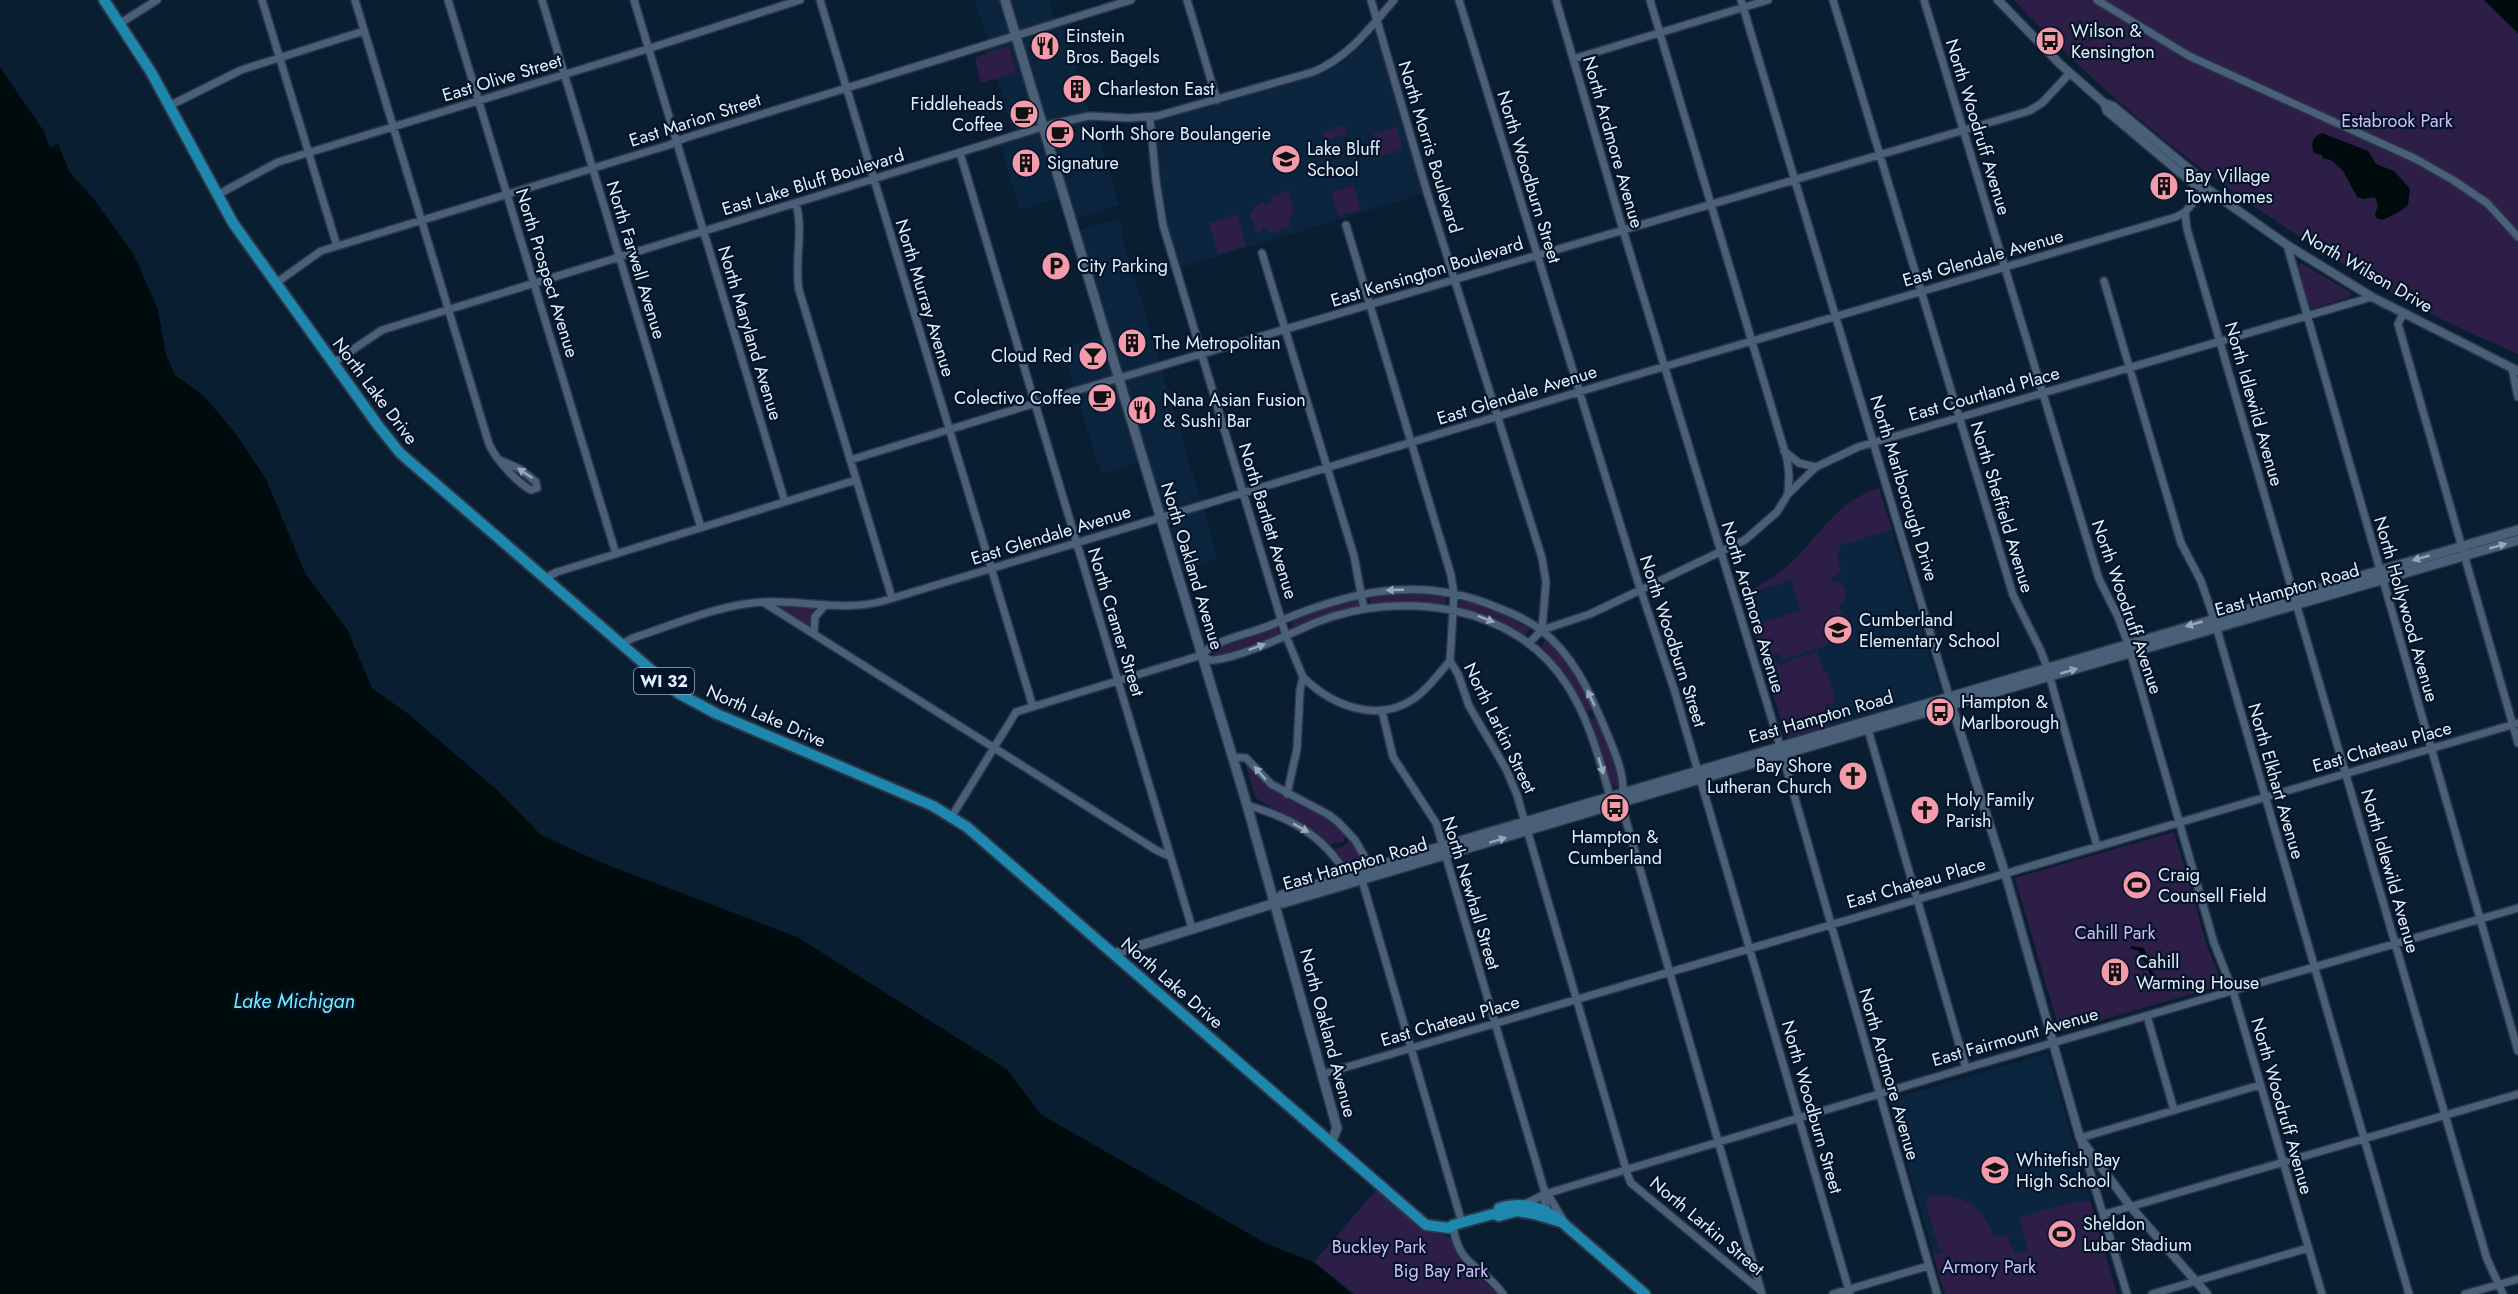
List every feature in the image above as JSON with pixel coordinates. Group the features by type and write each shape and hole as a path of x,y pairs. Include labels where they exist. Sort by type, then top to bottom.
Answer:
{"main road":[{"name":"North Lake Drive","path":"104,0 151,72 233,223 400,453 678,693 699,705 952,816 1430,1227 1449,1228 1457,1224"},
{"name":"North Oakland Avenue","path":"1005,0 1275,903 1337,1128 1331,1143"},
{"name":"East Hampton Road","path":"2462,552 2518,530"},
{"name":"East Hampton Road","path":"1527,826 1610,796 1699,775 2380,575 2462,552 2518,540"},
{"name":"East Hampton Road","path":"1275,903 1282,895 1347,875 1621,803 1699,775"},
{"name":"East Hampton Road","path":"1275,903 1362,880 1444,850"},
{"path":"1113,954 1275,903"},
{"path":"1517,1207 1556,1220 1645,1294"},
{"name":"East Fairmount Avenue","path":"1457,1224 1492,1214 1497,1209 1517,1207"}],"street":[{"path":"119,24 157,0"},
{"path":"262,0 337,246"},
{"path":"355,0 489,444 493,452 527,488 531,490 537,488 536,482 526,472 502,461"},
{"name":"North Prospect Avenue","path":"448,0 616,554"},
{"name":"North Farwell Avenue","path":"542,0 701,528"},
{"name":"North Maryland Avenue","path":"634,0 785,502"},
{"name":"East Olive Street","path":"217,195 278,162 800,0"},
{"name":"North Murray Avenue","path":"820,0 1033,707"},
{"name":"East Marion Street","path":"276,283 314,253 1131,0"},
{"path":"1187,0 1217,100"},
{"name":"North Morris Boulevard","path":"1371,0 1542,558 1546,582 1542,630"},
{"name":"East Lake Bluff Boulevard","path":"333,363 382,330 1044,126 1089,116 1150,118 1326,67 1354,47 1394,0"},
{"name":"North Woodburn Street","path":"1459,0 1699,775 1849,1292"},
{"name":"North Ardmore Avenue","path":"1556,0 1623,230 1781,751 1937,1294"},
{"path":"1650,0 1784,451 1789,475 1788,494"},
{"path":"1573,59 1742,4 1768,0"},
{"name":"North Sheffield Avenue","path":"1833,0 2013,595 2019,612 2040,649 2048,672 2097,846"},
{"name":"North Woodruff Avenue","path":"1924,0 2099,579 2118,617 2129,648 2214,943 2233,991 2322,1294"},
{"name":"North Wilson Drive","path":"1998,0 2103,103 2107,111 2195,184 2206,188 2288,245 2372,297 2515,369"},
{"path":"2097,0 2118,15 2189,56 2426,164 2487,203 2518,237"},
{"name":"North Marlborough Drive","path":"1742,4 2005,873 2080,1138 2130,1206 2207,1294"},
{"path":"170,106 241,70 364,31"},
{"name":"East Kensington Boulevard","path":"850,460 1119,378 2037,107 2070,73"},
{"name":"North Bartlett Avenue","path":"1150,118 1163,225 1282,620 1303,677 1300,690 1297,749 1287,794"},
{"name":"North Cramer Street","path":"960,153 1192,928"},
{"path":"2186,212 2206,188"},
{"path":"796,203 801,226 797,272 799,290 892,598"},
{"name":"East Glendale Avenue","path":"622,644 633,638 729,608 763,602 857,606 892,598 1327,467 2176,217 2186,212"},
{"name":"North Idlewild Avenue","path":"2186,212 2187,230 2487,1259 2503,1294"},
{"name":"North Larkin Street","path":"1346,225 1451,575 1454,594 1450,661 1458,674 1469,706 1506,769 1527,826 1631,1183 1762,1293"},
{"name":"North Hollywood Avenue","path":"2288,245 2380,575 2518,1051"},
{"path":"1262,253 1354,556 1364,609"},
{"name":"North Elkhart Avenue","path":"2104,281 2181,543 2204,588 2215,623 2409,1294"},
{"name":"East Courtland Place","path":"1542,630 1590,614 1745,540 1777,512 1788,494 1816,467 1874,442 2372,297"},
{"path":"2403,314 2398,324 2462,552 2515,724 2518,743"},
{"path":"2515,369 2518,397"},
{"path":"1784,451 1799,463 1816,467"},
{"path":"545,578 856,480"},
{"path":"952,816 993,747 1017,712 1202,656 1210,646 1327,602 1362,593 1416,590 1454,594 1495,607 1542,630 1581,676 1606,731 1625,792 1621,803 1762,1293"},
{"path":"763,602 1156,850 1169,856"},
{"path":"814,634 815,617 825,605"},
{"path":"1202,656 1214,660 1287,636 1337,615 1364,609 1419,606 1473,614 1494,622 1529,643 1551,663 1568,686 1593,740 1610,796 1621,803"},
{"path":"1529,643 1542,630"},
{"path":"1303,677 1324,696 1353,708 1382,711 1396,708 1416,697 1450,661"},
{"name":"North Newhall Street","path":"1382,711 1393,757 1437,823 1545,1195 1544,1199 1556,1220"},
{"name":"East Chateau Place","path":"1323,1074 2515,724"},
{"path":"1867,725 1966,1068"},
{"path":"1233,757 1250,760 1271,784 1338,822 1355,840 1371,868 1362,880"},
{"path":"1247,805 1268,811 1313,835 1336,857 1347,875 1362,880"},
{"path":"1362,880 1457,1224 1455,1242 1467,1262 1494,1282 1503,1294"},
{"name":"East Fairmount Avenue","path":"1517,1207 1545,1195 1718,1142 2053,1042 2518,908"},
{"path":"2147,1016 2174,1110"},
{"path":"2127,1294 2080,1138 2260,1085"},
{"path":"2104,1214 2518,1094"},
{"name":"North Newhall Street","path":"1545,1195 1553,1202 1556,1220"},
{"path":"2152,1294 2308,1248"},
{"path":"1833,1294 1849,1292 1928,1266"},
{"path":"2465,1294 2518,1278"}],"shaded area":[{"path":"975,0 1049,0 1056,22 1061,21 1091,116 1094,116 1119,205 1072,220 1064,196 1020,210 999,141 1014,135 997,79 994,80 983,45 988,43"},
{"name":"Lake Bluff School","path":"1375,34 1379,37 1425,193 1180,268 1162,204 1156,122 1319,74 1343,62"},
{"path":"1121,219 1123,239 1218,559 1177,572 1144,461 1101,474 1062,348 1106,334 1075,231"},
{"name":"Cumberland Elementary School","path":"1879,488 1941,693 1787,739 1743,594 1767,582 1792,562 1841,508 1866,492"},
{"name":"Whitefish Bay High School","path":"2048,1053 2117,1294 1945,1294 1889,1100"}],"green space":[{"name":"Estabrook Park","path":"2014,0 2484,0 2518,33 2518,354 2439,318 2381,286 2268,216 2160,136 2109,93 2060,48"},
{"path":"1009,46 1016,72 981,83 975,59"},
{"path":"1345,125 1348,134 1324,141 1322,132"},
{"path":"1396,127 1403,149 1379,157 1373,134"},
{"path":"1354,185 1361,210 1338,216 1332,192"},
{"path":"1288,191 1294,210 1289,219 1290,227 1271,233 1264,226 1259,233 1253,228 1255,223 1251,220 1250,215 1258,204 1264,202 1265,206 1272,201 1270,197"},
{"path":"1234,215 1238,217 1246,246 1218,254 1209,223"},
{"path":"2301,263 2350,292 2351,296 2313,309 2309,308 2297,267"},
{"path":"1879,488 1892,529 1841,545 1837,554 1841,571 1831,577 1833,581 1841,583 1846,594 1844,604 1838,606 1850,625 1852,639 1843,645 1828,642 1828,645 1782,660 1779,654 1773,655 1775,661 1779,662 1765,666 1743,594 1783,570 1832,518 1852,501","holes":["1791,580 1800,611 1761,623 1752,592"]},
{"path":"1421,593 1446,597 1446,604 1407,601 1371,604 1368,597"},
{"path":"1357,598 1359,606 1292,628 1291,621 1314,611"},
{"path":"1460,600 1500,612 1530,629 1525,635 1497,620 1459,607"},
{"path":"782,606 814,608 810,624 807,625 782,609"},
{"path":"1277,626 1279,635 1215,657 1212,649"},
{"path":"1546,640 1570,666 1593,706 1591,711 1586,710 1565,673 1541,647"},
{"path":"1817,652 1824,672 1827,672 1836,702 1825,705 1829,726 1787,739 1765,668"},
{"path":"1597,716 1619,781 1617,788 1611,784 1590,720"},
{"path":"1245,762 1275,791 1320,815 1337,827 1346,835 1343,842 1329,844 1317,833 1258,800"},
{"name":"Cahill Park","path":"2174,832 2208,949 2223,985 2060,1032 2015,878"},
{"path":"1350,840 1364,864 1353,859 1351,868 1348,869 1334,849 1344,846"},
{"name":"Buckley Park","path":"1378,1188 1423,1230 1450,1237 1462,1263 1498,1294 1355,1294 1314,1262"},
{"name":"Armory Park","path":"1941,1195 1960,1199 1975,1207 1986,1220 1994,1237 2006,1234 2015,1254 2028,1250 2019,1218 2074,1201 2090,1201 2117,1294 1945,1294 1933,1255 1944,1251 1939,1248 1925,1202 1930,1197"}],"water":[{"path":"2484,0 2518,0 2518,33"},
{"name":"Lake Michigan","path":"0,67 43,130 50,148 58,144 70,173 93,198 134,255 158,310 166,355 175,375 204,396 236,434 266,479 305,573 347,629 372,688 407,713 496,789 541,835 600,862 797,937 1008,1070 1040,1114 1267,1244 1314,1262 1352,1294 0,1294"},
{"path":"2322,133 2368,151 2376,164 2394,171 2410,189 2408,205 2382,220 2376,218 2378,206 2375,197 2363,199 2357,197 2343,171 2331,160 2314,153 2313,140"},
{"path":"2131,946 2144,948 2153,973 2164,990 2157,989 2139,951 2131,949"}],"place":[{"name":"Wilson & Kensington","path":"2050,41"},
{"name":"Einstein Bros. Bagels","path":"1045,46"},
{"name":"Charleston East","path":"1077,89"},
{"name":"Fiddleheads Coffee","path":"1024,114"},
{"name":"North Shore Boulangerie","path":"1060,134"},
{"name":"Lake Bluff School","path":"1286,159"},
{"name":"Signature","path":"1026,163"},
{"name":"Bay Village Townhomes","path":"2164,186"},
{"name":"City Parking","path":"1056,266"},
{"name":"The Metropolitan","path":"1132,343"},
{"name":"Cloud Red","path":"1093,356"},
{"name":"Colectivo Coffee","path":"1102,398"},
{"name":"Nana Asian Fusion & Sushi Bar","path":"1142,410"},
{"name":"Cumberland Elementary School","path":"1838,630"},
{"name":"Hampton & Marlborough","path":"1940,712"},
{"name":"Bay Shore Lutheran Church","path":"1853,776"},
{"name":"Hampton & Cumberland","path":"1615,808"},
{"name":"Holy Family Parish","path":"1925,810"},
{"name":"Craig Counsell Field","path":"2137,885"},
{"name":"Cahill Warming House","path":"2115,972"},
{"name":"Whitefish Bay High School","path":"1995,1170"},
{"name":"Sheldon Lubar Stadium","path":"2062,1234"}],"park label":[{"name":"Big Bay Park","path":"1441,1271"}]}
